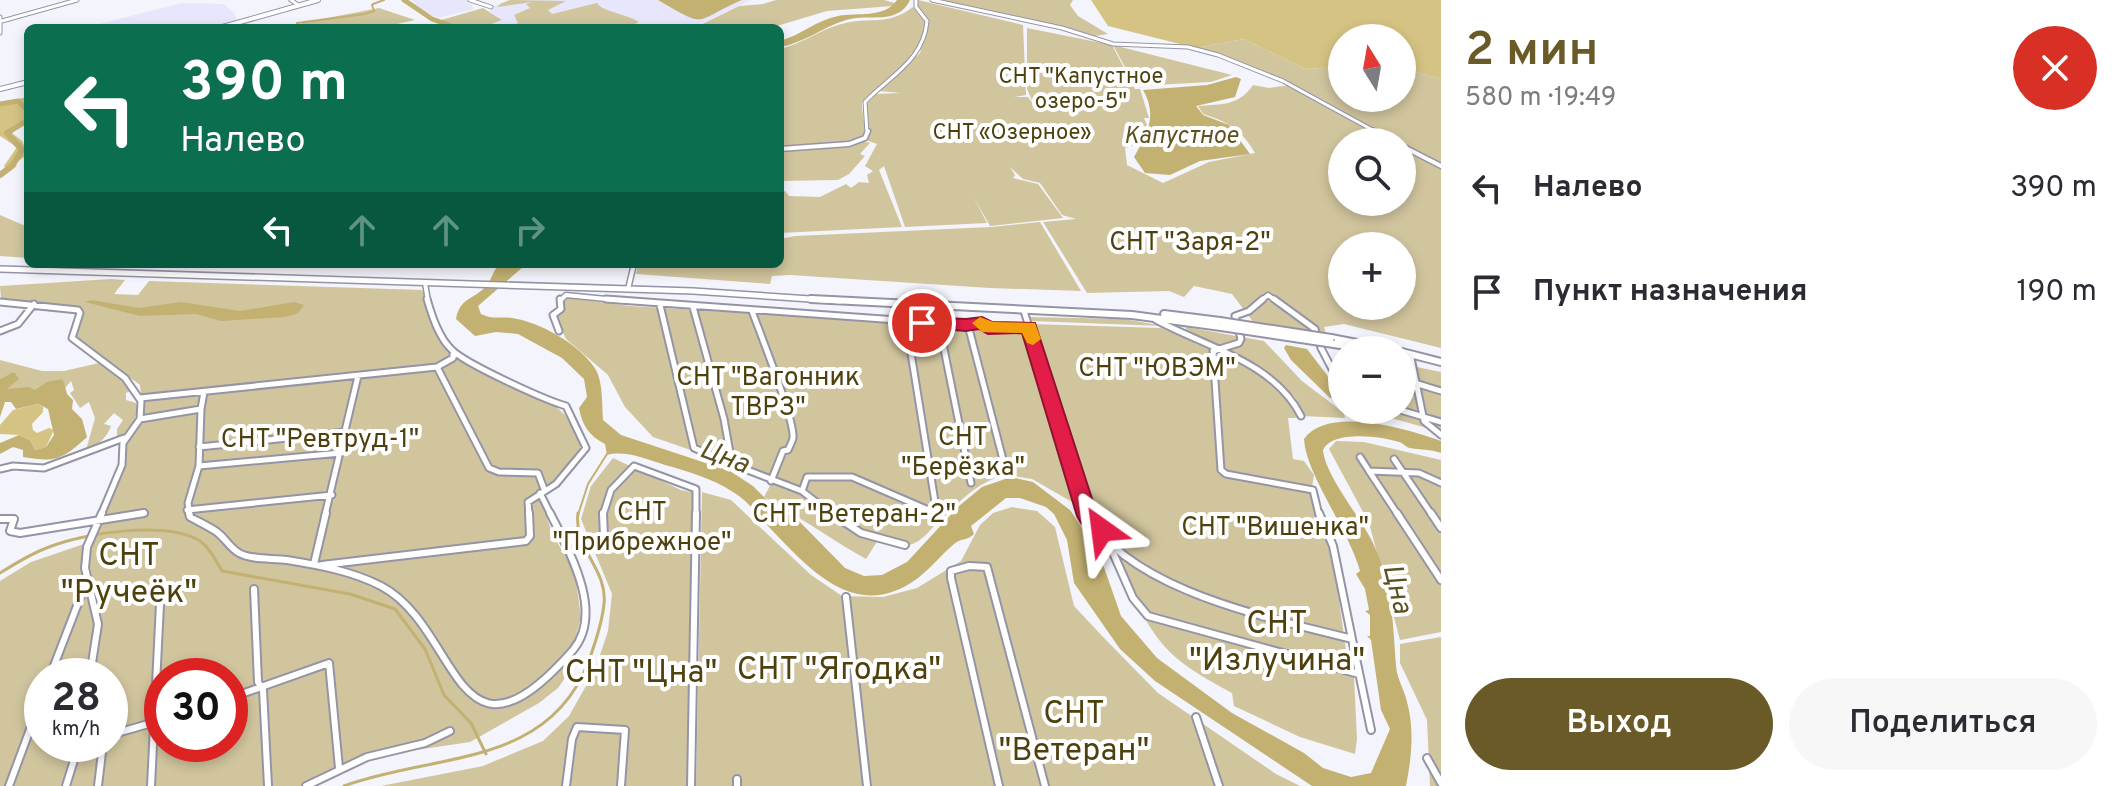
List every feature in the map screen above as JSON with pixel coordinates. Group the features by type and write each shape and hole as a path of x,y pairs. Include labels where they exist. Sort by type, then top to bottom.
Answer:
{"main road":[{"path":"233,24 318,0"},
{"path":"0,89 24,83"},
{"path":"0,269 631,289 1153,317 1221,324"},
{"path":"631,289 706,289 965,307 1137,312 1328,340"},
{"path":"1416,357 1441,363"},
{"path":"1416,359 1441,363"}],"street":[{"path":"0,33 1,19 77,0"},
{"path":"291,0 298,5"},
{"path":"465,0 491,7"},
{"path":"784,149 849,144 865,138 868,131 865,102 914,59 926,34 927,21 916,7 916,0"},
{"path":"932,0 1062,28 1113,44 1188,47 1218,55 1283,81 1369,128"},
{"path":"1416,153 1441,166"},
{"path":"631,289 634,268"},
{"path":"317,565 526,541 530,536 528,502 556,484 586,448 566,406 548,401 453,352 444,342 439,324 429,309 424,295 425,283"},
{"path":"559,331 553,315 561,309 560,298 566,295 660,305 906,322 985,323 988,328 1029,327"},
{"path":"1328,361 1315,329 1268,295 1249,311 1235,316 1241,339 1239,343 1213,351 1221,470 1226,474 1313,490 1320,519 1333,546 1371,730"},
{"path":"0,302 80,311 72,338 125,378 140,398 140,419 125,438 46,467 34,469 19,464 0,469"},
{"path":"0,331 18,324 34,304"},
{"path":"660,305 694,448 802,491 818,500 847,526 880,542 905,545"},
{"path":"693,307 732,464"},
{"path":"752,311 762,340 771,354 774,376 793,437 788,450 783,451 771,481"},
{"path":"1024,311 1087,516 1106,537 1148,573 1186,593 1352,639"},
{"path":"1153,317 1265,374 1297,402 1301,416"},
{"path":"802,491 807,477 852,477 930,511 936,510 906,322"},
{"path":"939,324 971,483"},
{"path":"968,325 1007,475"},
{"path":"140,398 437,367 453,358 453,352"},
{"path":"204,392 199,466 187,510 193,519 218,533 238,553 317,565 385,587 413,610 471,697 492,705 519,700 578,643 584,626 577,571 542,492 538,473 499,472 489,468 437,367"},
{"path":"317,565 358,376"},
{"path":"1441,391 1416,383 1426,425 1441,435"},
{"path":"140,419 201,409"},
{"path":"1416,415 1441,422"},
{"path":"199,447 346,432"},
{"path":"93,658 98,624 87,579 87,547 122,465 125,438"},
{"path":"199,466 341,453"},
{"path":"1360,457 1441,580"},
{"path":"1394,459 1441,528"},
{"path":"604,537 601,506 613,486 634,466 696,489 691,786"},
{"path":"1369,471 1401,471 1425,475 1441,483"},
{"path":"187,510 332,495"},
{"path":"0,519 14,519 10,531 20,533 144,513"},
{"path":"1106,537 1133,598 1148,616 1359,674"},
{"path":"999,786 951,578 951,571 957,567 987,567 1045,786"},
{"path":"57,658 87,579"},
{"path":"254,589 268,786"},
{"path":"846,597 867,786"},
{"path":"159,658 160,604"},
{"path":"248,692 329,663 339,768"},
{"path":"1196,717 1219,786"},
{"path":"566,786 577,727 625,730 621,786"},
{"path":"306,786 367,757 425,743 450,731"},
{"path":"9,786 24,746"},
{"path":"1427,758 1441,783"},
{"path":"66,786 74,762"},
{"path":"98,786 101,762"},
{"path":"151,786 154,762"}],"shaded area":[{"path":"412,0 467,0 474,9 438,18 420,9"},
{"path":"510,0 751,0 700,24 491,24 502,20 490,11 492,7"},
{"path":"1091,0 1441,0 1441,79 1416,72 1416,24 1328,24 1328,68 1305,69 1244,39 1196,48 1108,26"},
{"path":"182,3 224,4 235,14 237,21 226,24 99,24"},
{"path":"24,98 24,124 12,133 22,141 24,157 16,167 6,170 4,166 17,147 0,136 0,102"},
{"path":"38,404 43,407 43,412 32,424 33,430 37,433 49,428 54,430 46,447 35,450 30,440 19,435 0,434 0,425 13,410"}],"green space":[{"path":"510,0 566,1 548,10 552,14 597,3 639,22 516,24 514,15 530,8 526,4 532,2 497,7"},
{"path":"776,0 884,0 895,3 893,6 827,11 783,24 702,24 739,6"},
{"path":"918,0 1023,25 1026,95 1014,97 1028,97 1034,105 1027,89 1027,28 1112,45 1135,89 1140,89 1149,118 1144,118 1147,125 1139,137 1142,143 1125,148 1127,165 1163,183 1209,162 1255,153 1239,132 1203,114 1198,106 1236,100 1253,85 1269,88 1291,85 1254,67 1196,48 1244,39 1305,69 1328,68 1328,112 1416,112 1416,72 1441,79 1441,348 1416,342 1416,336 1392,336 1344,324 1324,327 1326,334 1254,323 1232,294 1194,286 1184,297 1169,291 1087,293 1043,222 1076,219 1062,215 1040,183 1023,179 1010,167 1015,175 1013,178 1038,184 1063,218 990,226 973,196 987,223 905,227 884,166 879,170 902,227 784,233 784,191 789,196 820,197 846,184 851,188 859,182 869,183 867,175 873,171 865,166 877,144 866,140 870,133 866,105 876,94 901,93 879,91 920,53 929,23 916,6"},
{"path":"937,0 1073,0 1070,5 1078,16 1108,34 1095,36"},
{"path":"913,7 925,21 924,34 916,53 910,53 915,55 862,102 864,133 860,138 840,144 784,147 784,48 838,25 885,19"},
{"path":"379,8 415,20 397,24 301,23"},
{"path":"483,8 502,20 491,24 434,22"},
{"path":"1113,45 1232,75 1211,82 1135,86"},
{"path":"864,141 870,143 860,154 865,156 849,174 838,180 784,181 784,150 849,147"},
{"path":"0,215 24,225 24,258 0,256"},
{"path":"1040,222 1081,291 790,275 772,276 770,284 636,274 637,268 784,268 784,238 795,236"},
{"name":"СНТ \"Ревтруд-1\"","path":"111,279 125,280 114,294 138,295 149,281 422,290 452,359 461,355 551,402 565,415 581,445 575,461 565,474 539,496 553,535 575,573 581,617 565,678 558,688 539,703 470,742 376,756 303,786 71,786 78,762 128,762 128,732 144,728 144,762 248,762 248,693 332,662 264,685 260,681 252,588 256,685 248,688 248,658 159,658 161,600 158,602 155,658 144,658 144,721 128,726 128,658 97,658 102,619 90,567 89,548 125,464 125,447 143,415 140,385 76,338 83,310 1,299 0,286"},
{"name":"СНТ \"Вагонник ТВРЗ\"","path":"562,297 630,306 903,322 934,508 851,475 802,477 852,478 941,517 928,533 914,543 899,546 878,540 866,559 764,497 776,474 760,474 653,437 625,407 608,375 566,339 554,314 562,313"},
{"path":"1029,317 1124,319 1163,326 1031,321"},
{"name":"СНТ \"Берёзка\"","path":"909,323 968,327 1004,475 979,486 945,516 939,514"},
{"path":"1031,324 1161,328 1256,370 1220,347 1186,333 1186,327 1264,341 1302,381 1328,401 1328,417 1302,416 1295,397 1287,391 1276,389 1296,405 1298,418 1288,418 1293,459 1304,461 1314,475 1312,487 1227,474 1223,470 1215,369 1210,368 1218,474 1309,491 1318,519 1323,522 1336,577 1349,673 1354,676 1355,754 1300,737 1234,706 1232,693 1181,662 1149,625 1110,543 1156,580 1210,602 1134,561 1121,550 1101,523 1093,521"},
{"path":"971,327 1026,329 1079,502 1072,502 1032,479 1007,475"},
{"path":"0,360 42,371 64,371 99,363 130,391 126,393 126,400 136,403 137,408 133,424 117,436 117,429 123,420 114,413 104,424 111,426 107,434 98,444 86,450 95,418 89,402 80,408 70,393 74,390 71,381 65,388 63,379 35,390 6,389 16,381 11,373 0,379"},
{"path":"1416,367 1441,372 1441,432 1412,424 1416,424"},
{"path":"1336,441 1364,442 1441,460 1441,632 1400,640 1369,523 1329,449"},
{"path":"613,458 681,490 695,493 688,786 381,786 483,766 543,741 569,716 595,670 608,631 612,594 581,519 591,486"},
{"path":"702,492 731,500 811,575 842,596 883,597 917,588 961,561 980,525 993,513 1012,507 1037,511 1055,527 1074,606 1105,639 1158,693 1276,774 1300,786 1047,786 988,567 983,567 1041,786 871,786 865,744 865,786 696,786"},
{"path":"84,544 82,570 94,619 89,658 24,658 24,762 69,762 63,786 0,786 0,581 31,562"},
{"path":"1441,637 1441,786 1430,786 1427,720 1400,663 1400,644"}],"water":[{"path":"658,0 742,0 707,17 694,19"},
{"path":"897,0 910,0 905,8 890,16 846,20 784,46 784,39 823,21 838,16 878,12 892,6"},
{"name":"Капустное","path":"1236,77 1241,79 1235,97 1196,106 1203,115 1229,125 1250,154 1200,161 1170,175 1145,173 1134,157 1149,125 1150,108 1143,90 1207,85"},
{"name":"Цна","path":"496,268 522,268 478,306 481,314 535,324 559,336 580,352 598,375 603,420 621,435 730,471 753,486 773,506 798,520 845,568 864,576 882,575 907,562 959,506 982,487 1011,477 1033,482 1070,510 1099,553 1121,616 1157,658 1232,713 1304,753 1323,768 1351,777 1371,773 1390,729 1381,710 1371,640 1367,636 1370,636 1370,615 1365,611 1369,610 1365,589 1356,574 1360,571 1312,469 1304,439 1315,429 1328,424 1376,424 1441,441 1441,453 1409,448 1391,440 1358,436 1336,439 1323,450 1336,483 1372,541 1388,587 1397,670 1411,729 1406,786 1312,786 1155,681 1120,649 1074,583 1067,540 1054,514 1046,507 1020,498 1006,498 971,526 974,534 956,542 918,578 895,591 874,595 854,593 835,585 800,559 748,503 725,487 643,458 628,454 607,455 605,444 591,434 580,414 579,408 587,397 584,379 562,358 518,334 496,332 475,336 456,319 464,303 490,280"},
{"path":"91,300 139,308 181,302 240,311 294,302 304,305 298,313 286,317 221,321 196,314 140,316 85,302"},
{"path":"1286,345 1307,349 1327,375 1328,396 1291,360 1284,348"},
{"path":"11,373 19,379 7,389 29,387 35,390 47,382 63,379 67,394 73,400 72,409 82,419 87,437 58,458 23,457 23,450 13,447 0,454 0,443 19,435 30,440 35,450 46,447 54,435 48,409 38,404 16,409 11,402 5,402 0,417 0,379"}],"waterway":[{"path":"373,4 384,0"},
{"path":"404,0 432,19 446,24"},
{"path":"297,23 365,14 374,11 372,5"},
{"path":"0,104 18,101 24,107"},
{"path":"7,133 24,122"},
{"path":"0,175 12,166 22,150 7,133"},
{"path":"578,515 588,484 607,454"},
{"path":"485,752 517,739 545,722 569,697 588,663 600,626 604,592 581,537 578,515"},
{"path":"0,573 43,549 83,537 125,531 167,531 200,541 222,571 350,594 395,609 425,649 444,695 471,723 485,752"},
{"path":"344,786 485,752"}],"slow traffic":[{"path":"980,323 985,323 988,328 1029,327 1033,339"}],"route":[{"path":"922,323 966,325 974,322 985,323 988,328 1029,327 1087,516 1102,530"}],"park label":[{"name":"СНТ \"Капустное озеро-5\"","path":"1081,90"},
{"name":"СНТ «Озерное»","path":"1012,133"},
{"name":"СНТ \"Заря-2\"","path":"1190,243"},
{"name":"СНТ \"ЮВЭМ\"","path":"1157,369"},
{"name":"СНТ \"Ветеран-2\"","path":"854,515"},
{"name":"СНТ \"Прибрежное\"","path":"642,528"},
{"name":"СНТ \"Вишенка\"","path":"1275,528"},
{"name":"СНТ \"Ручеёк\"","path":"129,576"},
{"name":"СНТ \"Излучина\"","path":"1277,644"},
{"name":"СНТ \"Ягодка\"","path":"839,671"},
{"name":"СНТ \"Цна\"","path":"641,674"},
{"name":"СНТ \"Ветеран\"","path":"1074,734"}]}
